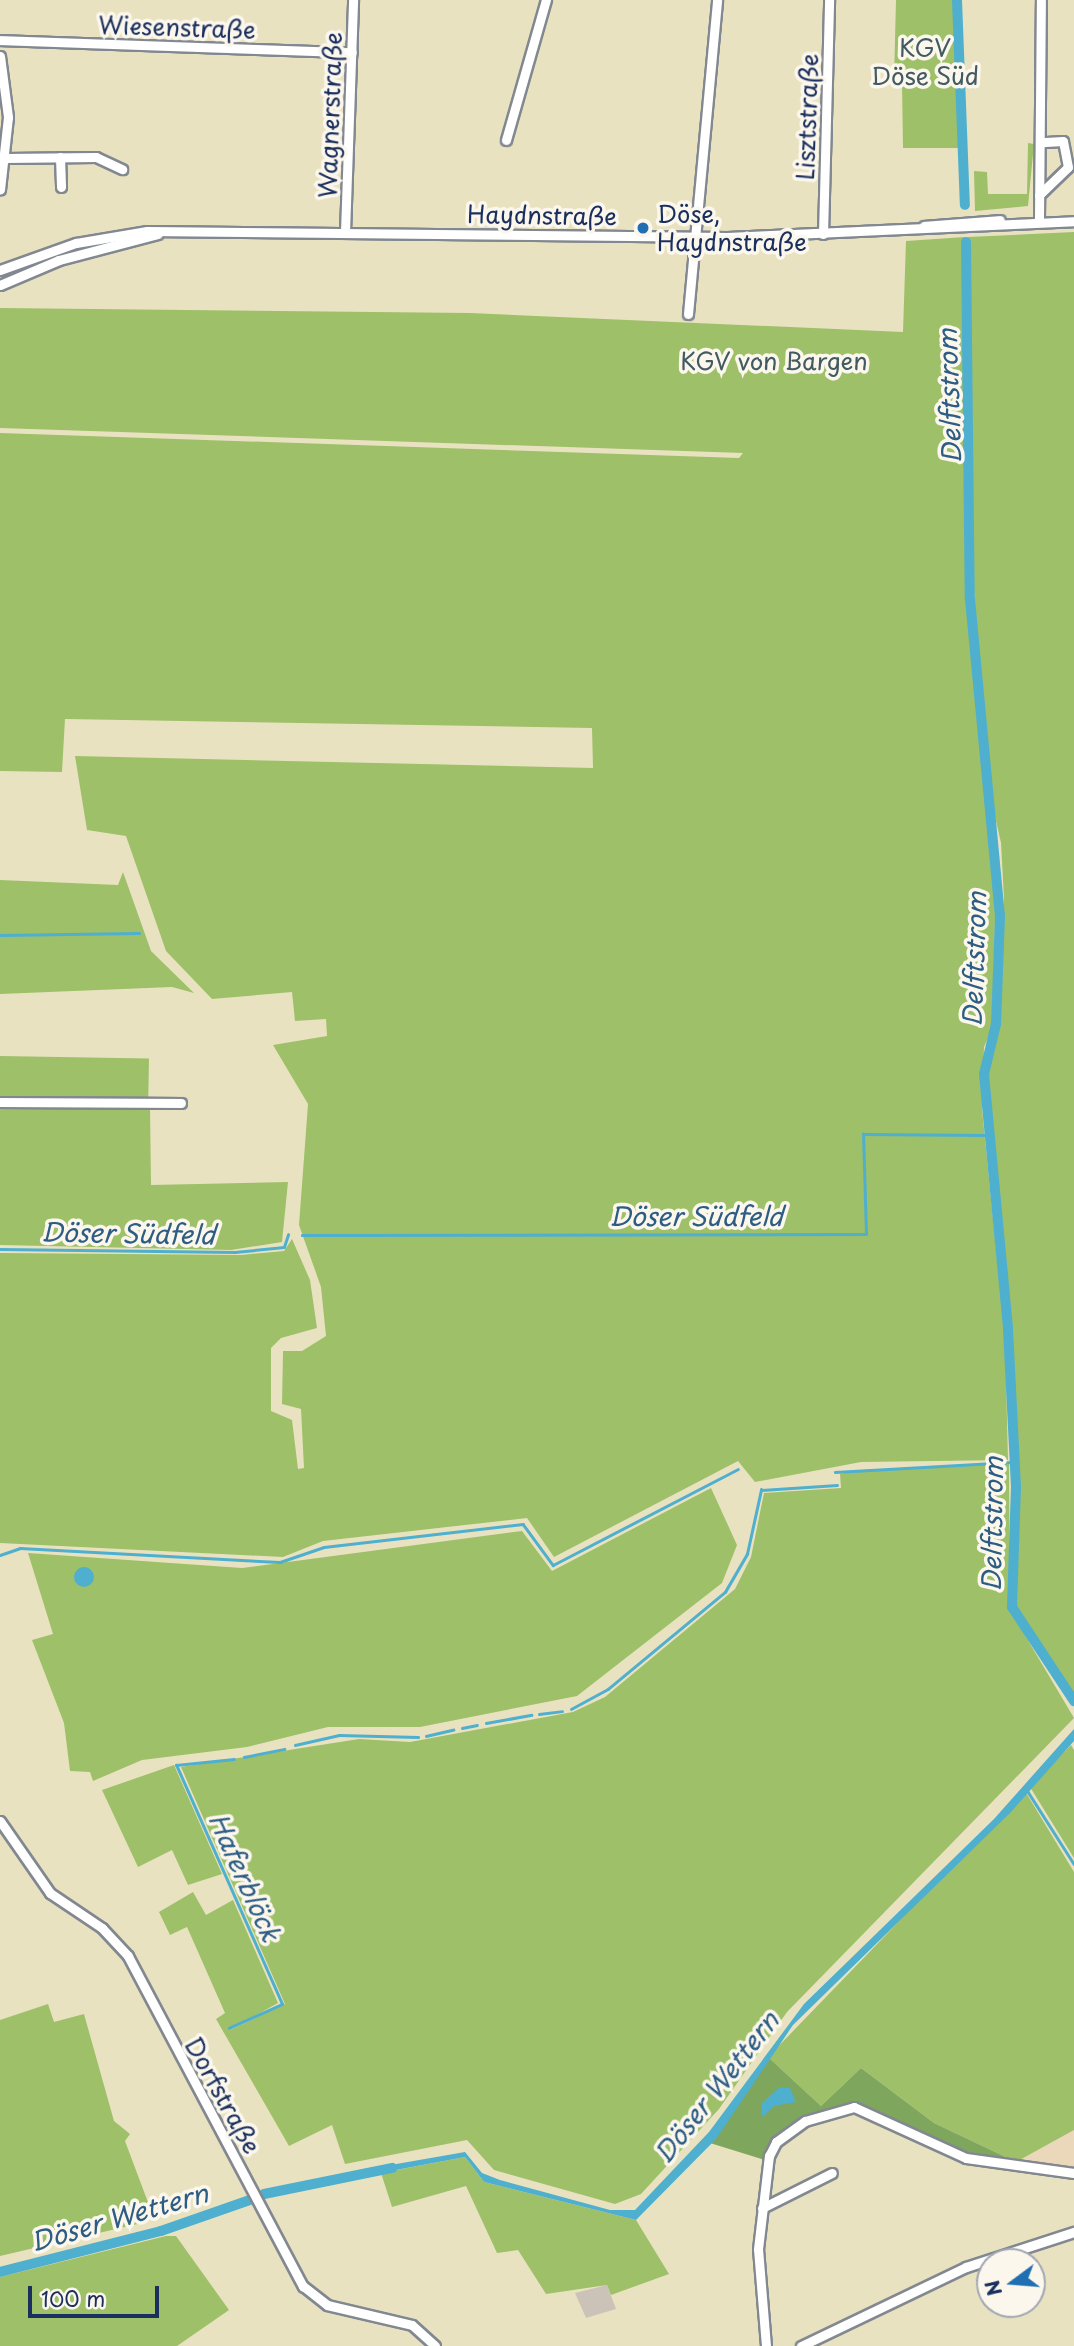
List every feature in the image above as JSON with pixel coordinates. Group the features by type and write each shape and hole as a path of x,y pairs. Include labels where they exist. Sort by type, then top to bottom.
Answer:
{"street":[{"name":"Wagnerstraße","path":"345,232 353,0"},
{"path":"506,140 547,0"},
{"path":"688,314 717,0"},
{"name":"Lisztstraße","path":"822,234 829,0"},
{"path":"1039,219 1041,0"},
{"name":"Wiesenstraße","path":"0,40 352,52"},
{"path":"0,56 5,158 0,190"},
{"path":"1039,195 1068,167 1063,141 1041,142"},
{"path":"60,157 61,187"},
{"path":"5,158 96,157 122,169"},
{"name":"Haydnstraße","path":"0,270 83,241 158,234 345,232 696,236 822,234 1000,220 1074,221"},
{"name":"Haydnstraße","path":"0,285 59,260 158,234"},
{"path":"0,1102 181,1102"},
{"name":"Dorfstraße","path":"0,1821 50,1893 102,1928 128,1956 303,2286 327,2305 412,2325 435,2346"},
{"path":"766,2346 758,2286 762,2208 776,2142 829,2110 854,2107 966,2158 1074,2173"},
{"path":"762,2208 832,2173"},
{"path":"801,2346 966,2267 1074,2232"}],"shaded area":[{"path":"1074,2130 1074,2168 1014,2166 1016,2162"},
{"path":"607,2285 616,2309 586,2318 575,2293"}],"green space":[{"name":"KGV Döse Süd","path":"896,0 953,0 959,148 903,148 902,83 894,80"},
{"path":"1028,143 1034,144 1028,206 975,211 974,171 987,172 988,194 1027,194"},
{"path":"1074,232 1074,1698 1014,1608 1019,1488 988,1065 1000,1026 1004,899 1001,843 986,776 974,591 968,237"},
{"name":"KGV von Bargen","path":"965,237 967,598 996,885 992,1028 984,1047 982,1109 1005,1339 1008,1460 861,1462 755,1482 738,1461 554,1557 527,1518 323,1541 283,1557 0,1543 0,1253 241,1255 284,1251 292,1239 310,1280 317,1328 281,1338 271,1348 271,1411 292,1420 298,1469 304,1468 301,1409 282,1404 283,1351 302,1351 326,1336 321,1287 299,1225 308,1104 273,1045 327,1036 326,1019 295,1021 292,992 212,999 166,951 126,836 87,830 75,756 593,768 592,728 65,719 62,772 0,771 0,433 739,458 743,453 0,428 0,308 470,313 903,332 906,241"},
{"path":"123,872 151,951 194,993 172,987 0,994 0,880 118,885"},
{"path":"0,1056 149,1059 148,1099 0,1096"},
{"path":"0,1105 150,1108 151,1185 288,1182 282,1242 231,1250 0,1245"},
{"path":"1009,1464 1010,1610 1074,1718 787,2012 719,2109 641,2194 615,2204 494,2170 467,2140 345,2164 332,2125 289,2146 216,2019 225,2013 187,1927 170,1935 159,1912 193,1892 206,1915 233,1900 278,2003 228,2031 285,2004 181,1767 359,1739 410,1742 573,1712 605,1697 735,1589 751,1557 764,1493 841,1488 840,1474 861,1470"},
{"path":"711,1488 737,1545 722,1583 577,1696 420,1727 328,1727 247,1747 142,1760 93,1781 90,1772 70,1771 64,1723 32,1640 53,1634 28,1553 242,1568 522,1531 552,1571"},
{"path":"1071,1745 1074,1750 1074,1858 1030,1787"},
{"path":"174,1765 222,1874 188,1885 172,1850 138,1867 102,1790"},
{"path":"1025,1791 1074,1872 1074,2130 1016,2162 934,2123 861,2068 821,2106 768,2057"},
{"path":"48,2004 54,2022 84,2014 114,2121 130,2134 125,2141 152,2213 146,2222 0,2256 0,2020"},
{"path":"768,2057 821,2106 861,2068 934,2123 1016,2162 966,2156 855,2105 804,2120 769,2144 765,2160 710,2143"},
{"path":"465,2157 484,2182 636,2220 669,2274 611,2295 607,2285 546,2294 518,2250 497,2253 466,2186 392,2207 381,2173"},
{"path":"166,2236 176,2236 229,2310 177,2346 0,2346 0,2277"}],"water":[{"path":"84,1567 91,1570 94,1577 91,1584 84,1587 77,1584 74,1577 77,1570"},
{"path":"1074,1729 1074,1741 1011,1812 793,2025 716,2139 636,2220 484,2182 465,2157 380,2173 379,2167 465,2152 482,2173 500,2180 610,2210 635,2210 709,2132 804,2004 994,1819"},
{"path":"780,2087 790,2088 796,2102 774,2106 762,2117 762,2103"}],"waterway":[{"name":"Delftstrom","path":"957,0 965,205"},
{"name":"Delftstrom","path":"966,242 970,599 1000,916 996,1024 984,1074 1008,1329 1016,1486 1012,1607 1074,1701"},
{"path":"0,935 139,933"},
{"name":"Döser Südfeld","path":"302,1235 866,1234 863,1134 986,1135"},
{"name":"Döser Südfeld","path":"0,1249 235,1252 284,1247 288,1235"},
{"path":"835,1472 1012,1462"},
{"path":"0,1555 20,1548 280,1562 324,1547 523,1524 553,1565 738,1469"},
{"name":"Haferblöck","path":"571,1709 608,1689 725,1592 747,1554 761,1490 837,1485"},
{"name":"Haferblöck","path":"539,1714 562,1711"},
{"name":"Haferblöck","path":"486,1723 531,1715"},
{"name":"Haferblöck","path":"462,1728 477,1725"},
{"name":"Haferblöck","path":"426,1736 453,1730"},
{"name":"Haferblöck","path":"295,1745 339,1735 418,1737"},
{"name":"Haferblöck","path":"244,1757 284,1749"},
{"name":"Haferblöck","path":"229,2028 282,2004 176,1765 234,1759"},
{"path":"1025,1787 1074,1864"},
{"path":"264,2194 392,2168"},
{"name":"Döser Wettern","path":"0,2272 161,2231 250,2200"}],"place":[{"name":"Döse, Haydnstraße","path":"643,228"}]}
